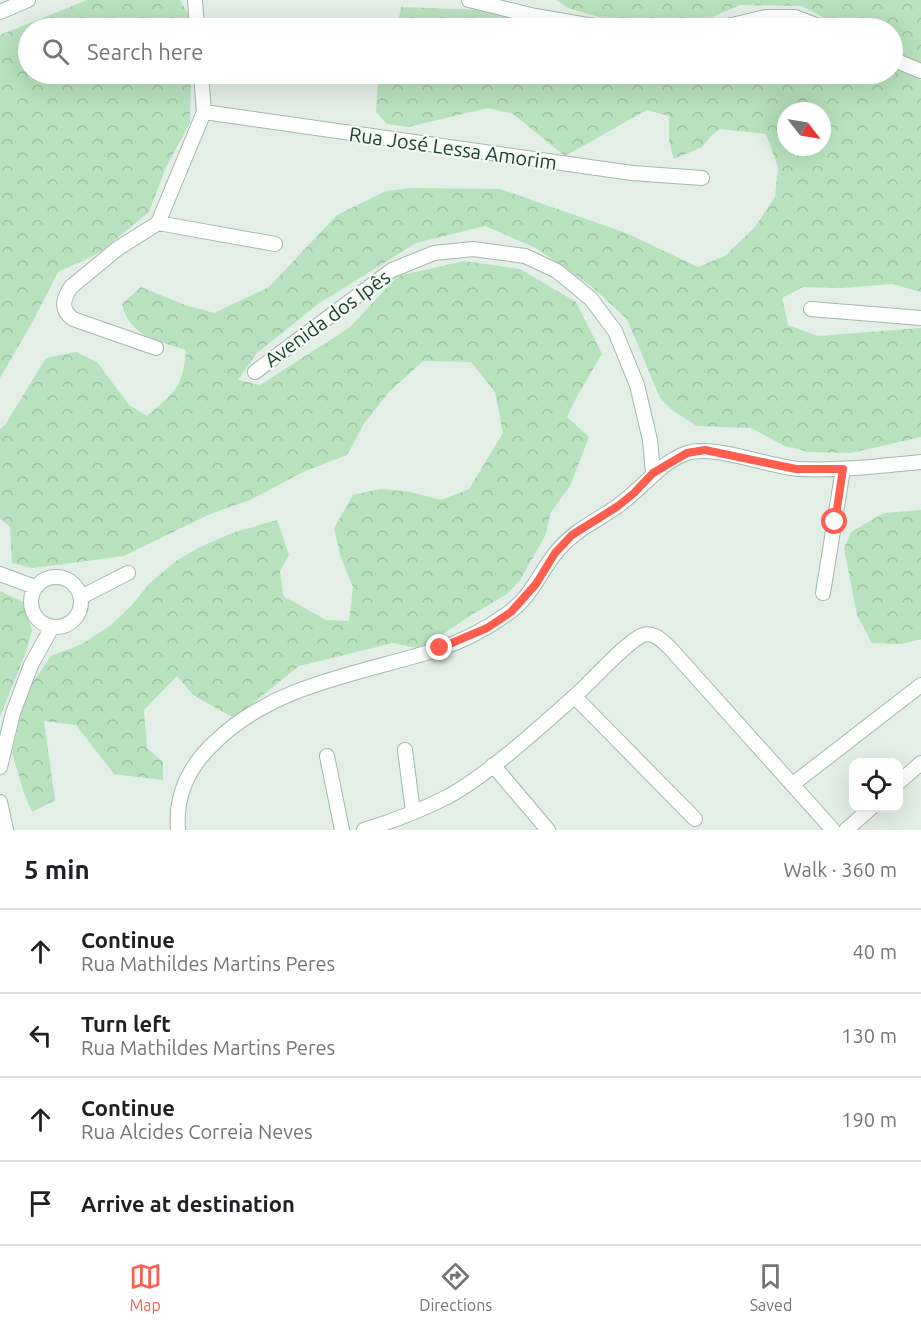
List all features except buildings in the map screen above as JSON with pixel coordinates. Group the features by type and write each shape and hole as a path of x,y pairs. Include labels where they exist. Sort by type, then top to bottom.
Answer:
{"street":[{"path":"0,12 28,0"},
{"path":"195,0 197,18"},
{"path":"469,0 548,18"},
{"path":"762,18 798,18"},
{"path":"903,64 921,71"},
{"path":"156,348 73,319 65,313 63,306 71,287 117,249 158,222 204,112 202,84"},
{"name":"Rua José Lessa Amorim","path":"204,112 632,173 702,178"},
{"path":"158,222 275,244"},
{"name":"Avenida dos Ipês","path":"255,372 392,270 434,253 473,249 525,256 558,271 591,299 615,331 637,385 650,440 653,473"},
{"path":"811,309 921,318"},
{"path":"178,830 176,813 185,781 202,754 230,728 254,711 295,691 440,648 487,628 511,612 530,591 555,553 572,535 618,506 653,473 687,453 705,450 796,469 843,469 921,462"},
{"path":"823,593 843,469"},
{"path":"81,597 128,573"},
{"path":"0,574 34,587"},
{"path":"48,577 65,578 73,582 81,597 79,613 74,620 60,627 44,624 33,612 30,604 34,587 48,577"},
{"path":"0,767 13,713 31,665 52,627"},
{"path":"364,830 394,821 450,795 493,765 575,697 630,644 643,635 657,637 670,648 833,830"},
{"path":"793,784 921,685"},
{"path":"575,697 695,819"},
{"path":"405,750 413,813"},
{"path":"327,756 342,830"},
{"path":"903,779 921,763"},
{"path":"493,765 548,830"},
{"path":"0,802 6,830"},
{"path":"846,830 866,812"}],"green space":[{"path":"87,0 180,0 190,17 190,18 42,18"},
{"path":"556,0 921,0 921,66 903,57 903,18 824,18 802,6 740,5 710,18 603,18 568,8"},
{"path":"401,7 483,10 521,18 399,18"},
{"path":"18,28 18,84 191,84 190,123 166,167 149,212 99,253 58,272 0,378 0,35"},
{"path":"903,72 921,80 921,292 892,284 841,288 803,287 782,298 788,325 818,336 921,328 921,437 851,453 809,452 785,446 751,428 697,426 672,410 660,398 627,319 591,286 536,248 485,226 416,243 318,304 257,353 238,380 260,385 349,328 398,276 464,261 520,269 576,302 602,354 567,417 589,437 570,486 551,512 545,536 520,580 507,594 421,649 393,643 299,666 234,718 193,695 177,676 144,710 147,748 163,762 163,780 114,774 76,725 44,721 55,800 32,812 12,753 26,692 51,656 82,644 111,625 132,605 149,584 176,561 200,547 235,532 277,520 289,555 280,571 283,596 326,620 349,621 353,587 341,558 334,528 353,495 381,489 411,492 441,500 469,489 503,433 495,392 471,362 423,361 389,392 365,422 347,455 303,472 250,500 210,514 124,556 33,568 12,563 10,527 0,518 0,429 5,425 46,358 76,352 97,362 129,405 147,416 171,394 180,382 186,350 146,336 131,323 122,304 141,287 185,305 214,313 269,287 337,215 386,191 412,188 500,189 626,233 698,267 725,256 755,227 775,197 778,167 766,134 720,129 702,147 674,159 669,141 669,116 647,110 565,156 513,114 488,108 408,127 387,124 376,112 378,84 903,84"},
{"path":"921,510 921,639 902,644 872,643 857,615 844,548 851,532 884,513"},
{"path":"0,591 23,602 32,630 27,649 0,717"}],"route":[{"path":"440,648 487,628 511,612 536,584 555,553 572,535 618,506 653,473 687,453 705,450 796,469 843,469 835,522"}]}
